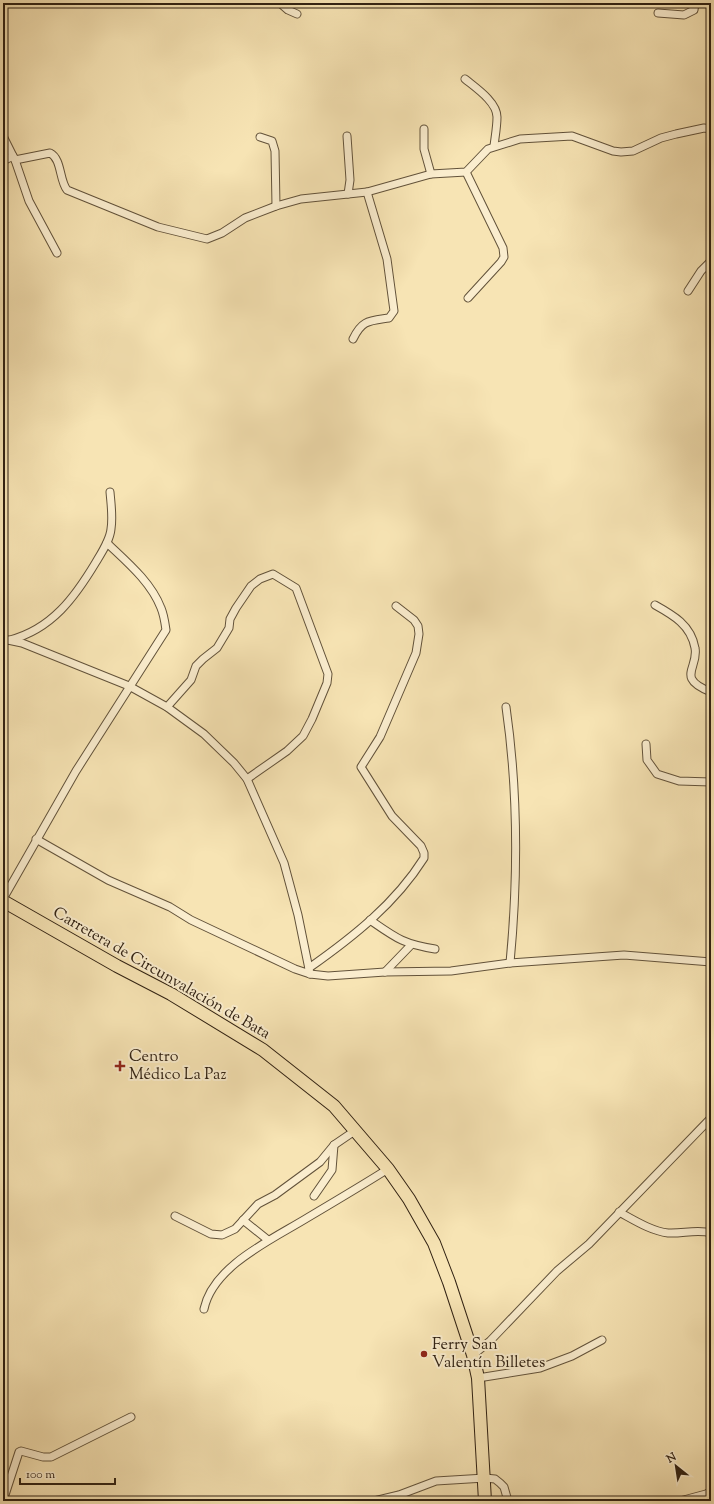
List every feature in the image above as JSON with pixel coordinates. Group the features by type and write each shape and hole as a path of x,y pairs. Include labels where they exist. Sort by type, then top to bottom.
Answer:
{"main road":[{"name":"Carretera de Circunvalación de Bata","path":"3,900 117,966 171,994 263,1050 334,1106 388,1169 409,1199 434,1243 449,1282 473,1355 478,1378 485,1478 485,1501"}],"street":[{"path":"280,3 288,10 297,14"},
{"path":"658,13 684,15 694,10 695,3"},
{"path":"465,80 477,89 495,110 497,116 494,146"},
{"path":"3,161 50,153 56,158 62,182 67,190 158,227 207,239 214,237 245,218 276,206 316,197 367,192 431,174 466,172 480,155 494,146 528,138 559,138 572,136 613,151 633,151 661,138 704,128 711,130"},
{"path":"424,129 424,148 431,174"},
{"path":"3,136 14,158 29,202 57,253"},
{"path":"347,136 350,164 348,194"},
{"path":"260,137 272,141 276,151 276,206"},
{"path":"466,172 503,248 504,257 468,298"},
{"path":"353,339 359,328 364,323 389,318 394,311 387,258 367,192"},
{"path":"688,291 701,271 711,261"},
{"path":"6,640 32,632 60,612 84,582 107,543 112,529 110,492"},
{"path":"3,538 3,545"},
{"path":"3,900 36,839 129,686 166,630 161,608 152,592 134,569 107,543"},
{"path":"166,707 191,680 196,666 216,648 229,628 230,619 236,608 252,586 260,579 273,574 293,585 296,588 311,632 323,657 328,674 327,684 303,736 287,752 248,779"},
{"path":"655,605 672,614 687,628 696,649 696,655 691,668 692,677 696,684 701,688 711,692"},
{"path":"309,971 399,894 424,858 421,846 392,816 361,767 380,738 416,653 419,634 418,626 414,620 396,606"},
{"path":"6,640 33,648 129,686 166,707 204,734 234,763 248,779 284,863 298,915 309,971"},
{"path":"506,707 512,746 515,819 514,920 510,963"},
{"path":"646,744 647,760 657,774 679,780 711,782"},
{"path":"36,839 108,880 170,907 191,920 295,969 328,976 385,972 451,971 510,963 624,956 711,962"},
{"path":"370,920 395,938 411,945 435,949"},
{"path":"385,972 411,945"},
{"path":"473,1355 490,1341 557,1271 589,1244 711,1118"},
{"path":"175,1216 211,1234 222,1235 235,1229 258,1204 275,1196 320,1162 334,1145 356,1130"},
{"path":"314,1196 332,1170 334,1145"},
{"path":"204,1309 207,1296 221,1277 268,1240 388,1169"},
{"path":"619,1212 658,1232 686,1233 703,1231 711,1233"},
{"path":"243,1220 268,1240"},
{"path":"478,1378 540,1368 572,1356 602,1340"},
{"path":"3,1501 19,1452 21,1451 43,1458 51,1457 131,1417"},
{"path":"374,1501 400,1496 436,1481 485,1478 495,1479 500,1483 504,1488 508,1501"},
{"path":"680,1501 706,1494 711,1491"}],"place":[{"name":"Centro Médico La Paz","path":"120,1066"},
{"name":"Ferry San Valentín Billetes","path":"424,1354"}]}
